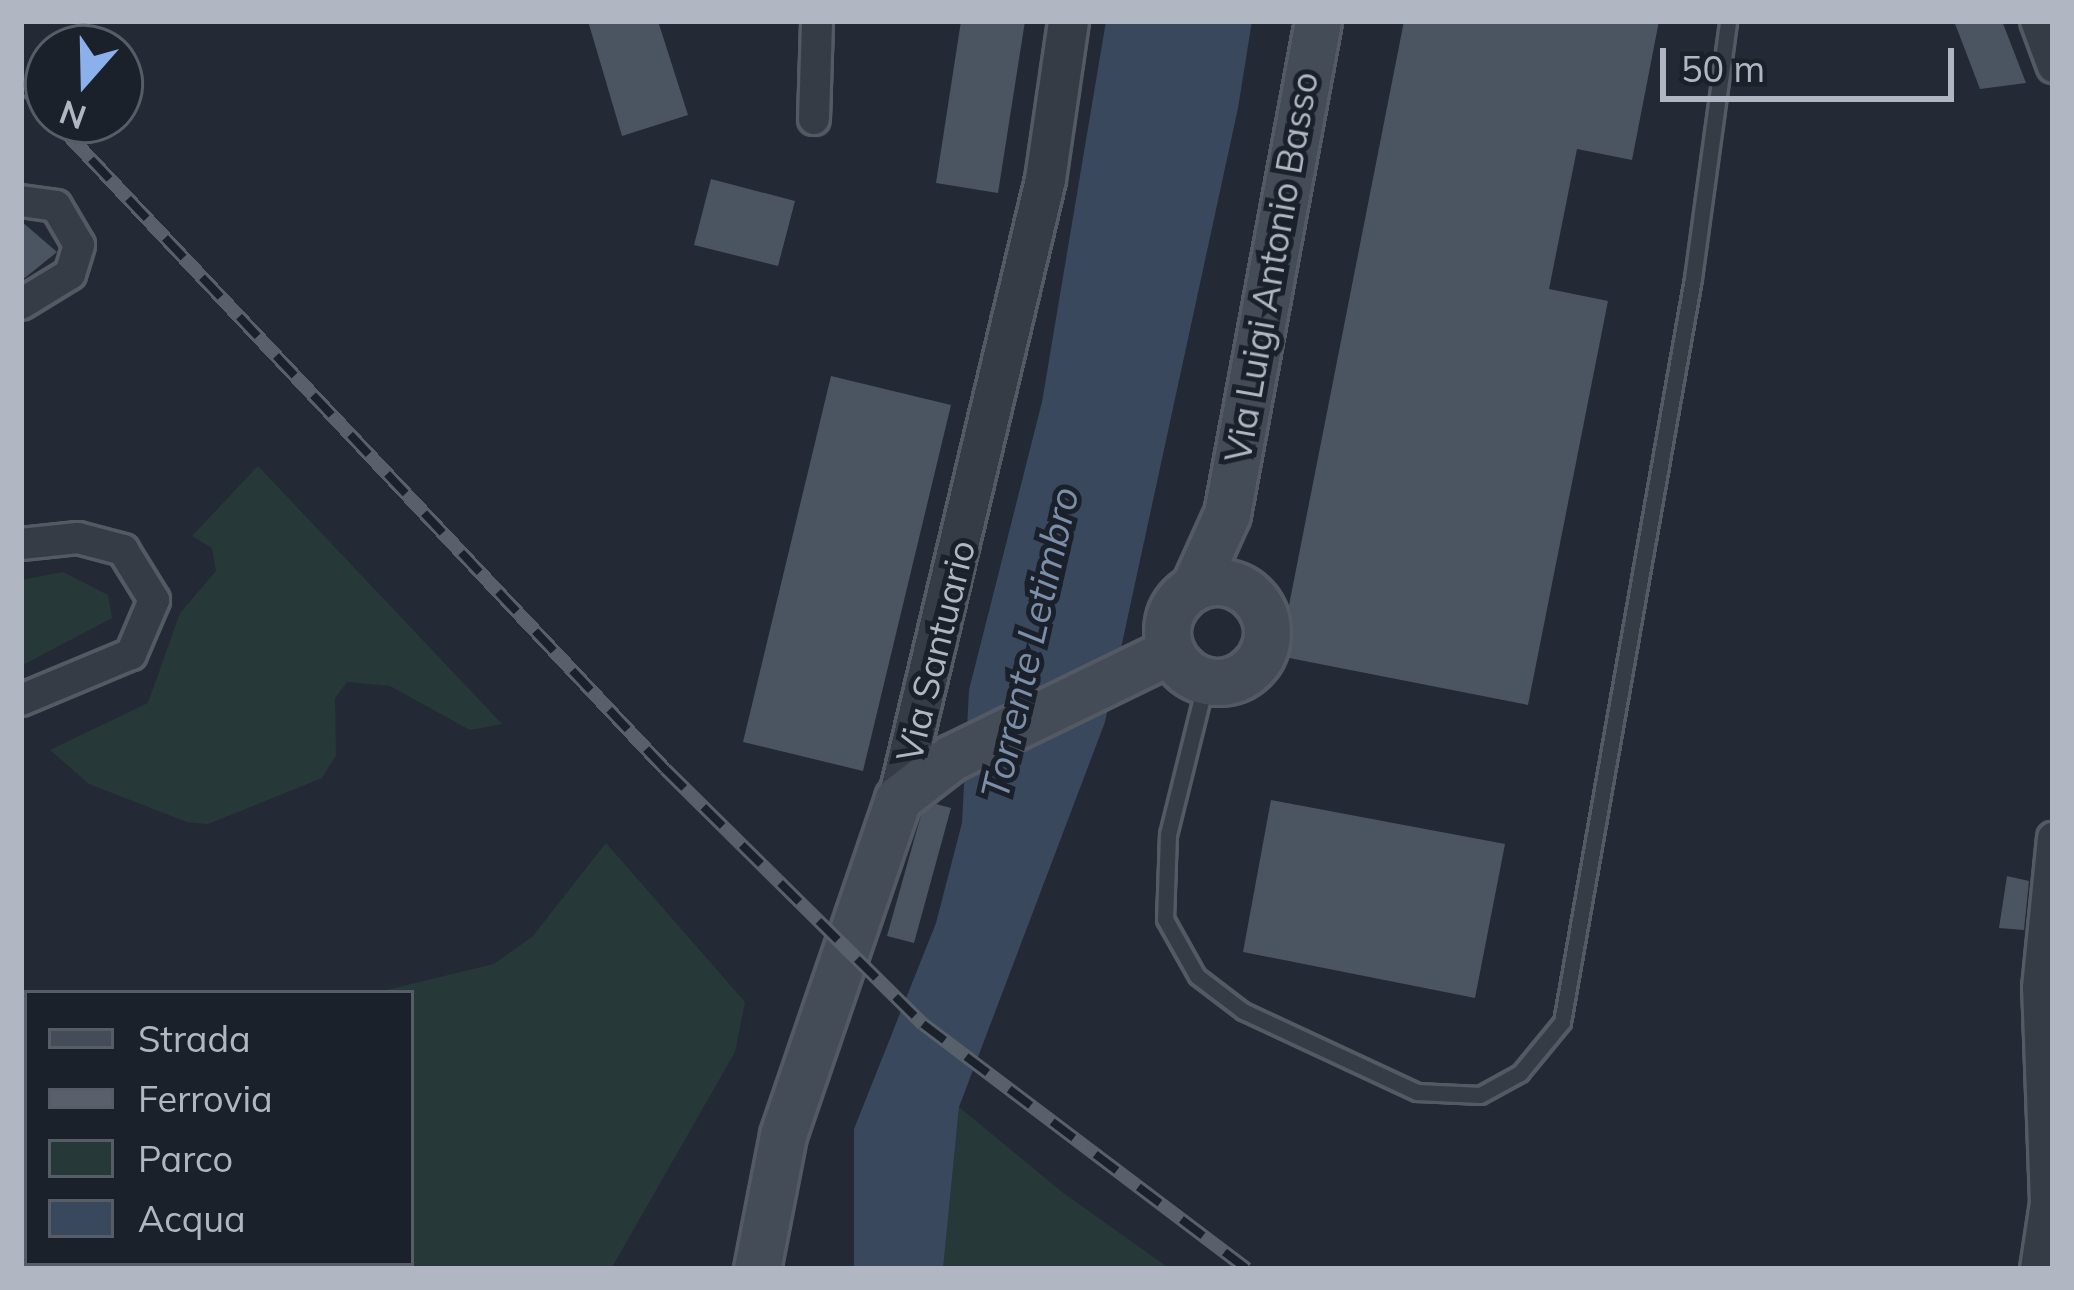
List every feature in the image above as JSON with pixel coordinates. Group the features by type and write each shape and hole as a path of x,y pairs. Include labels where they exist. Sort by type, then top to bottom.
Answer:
{"main road":[{"name":"Via Luigi Antonio Basso","path":"1170,651 1168,622 1194,587 1226,514 1318,21"},
{"name":"Via Luigi Antonio Basso","path":"1206,681 1240,677 1263,653 1267,620 1248,592 1226,514"},
{"path":"1194,587 1221,582 1248,592"},
{"path":"898,799 951,758 1128,677 1170,651 1206,681"},
{"name":"Via Santuario","path":"757,1269 783,1136 898,799"}],"street":[{"path":"814,119 817,21"},
{"name":"Via Santuario","path":"898,799 1045,179 1067,21"},
{"path":"2036,21 2053,67"},
{"path":"21,201 56,206 79,245 70,274 21,304"},
{"path":"21,544 78,538 123,550 154,601 131,654 21,700"},
{"path":"2036,1269 2046,1202 2038,988 2053,838"}],"lane":[{"path":"1206,681 1168,834 1165,919 1197,976 1304,1043 1417,1092 1480,1095 1520,1073 1562,1022 1693,278 1728,21"}],"green space":[{"path":"258,466 502,724 470,730 390,686 347,682 335,698 336,755 322,778 208,824 187,822 89,784 50,750 148,703 180,613 216,571 212,548 192,536"},
{"path":"63,572 108,595 112,618 21,666 21,580"},
{"path":"606,843 745,1002 735,1052 611,1269 113,1269 414,1266 414,990 386,990 494,964 533,936"},
{"path":"959,1107 1062,1192 1170,1269 943,1269"}],"water":[{"name":"Torrente Letimbro","path":"1106,21 1252,21 1238,108 1105,722 959,1107 943,1269 854,1269 854,1129 936,923 962,823 969,690 1042,402"}],"building":[{"path":"588,21 658,21 688,115 622,136"},
{"path":"961,21 1025,21 998,193 936,183"},
{"path":"1404,21 1659,21 1632,160 1577,149 1549,289 1608,301 1528,705 1279,656"},
{"path":"1954,21 2002,21 2026,83 1980,89"},
{"path":"711,179 795,201 778,266 694,245"},
{"path":"21,221 57,252 21,281"},
{"path":"831,376 951,405 863,771 743,742"},
{"path":"1271,800 1505,844 1475,998 1243,952"},
{"path":"936,804 951,808 914,943 887,936 921,815"},
{"path":"2007,876 2029,881 2024,930 1999,928"}],"railway":[{"path":"21,85 24,88"},
{"path":"77,144 665,769 923,1024 1247,1269"}]}
